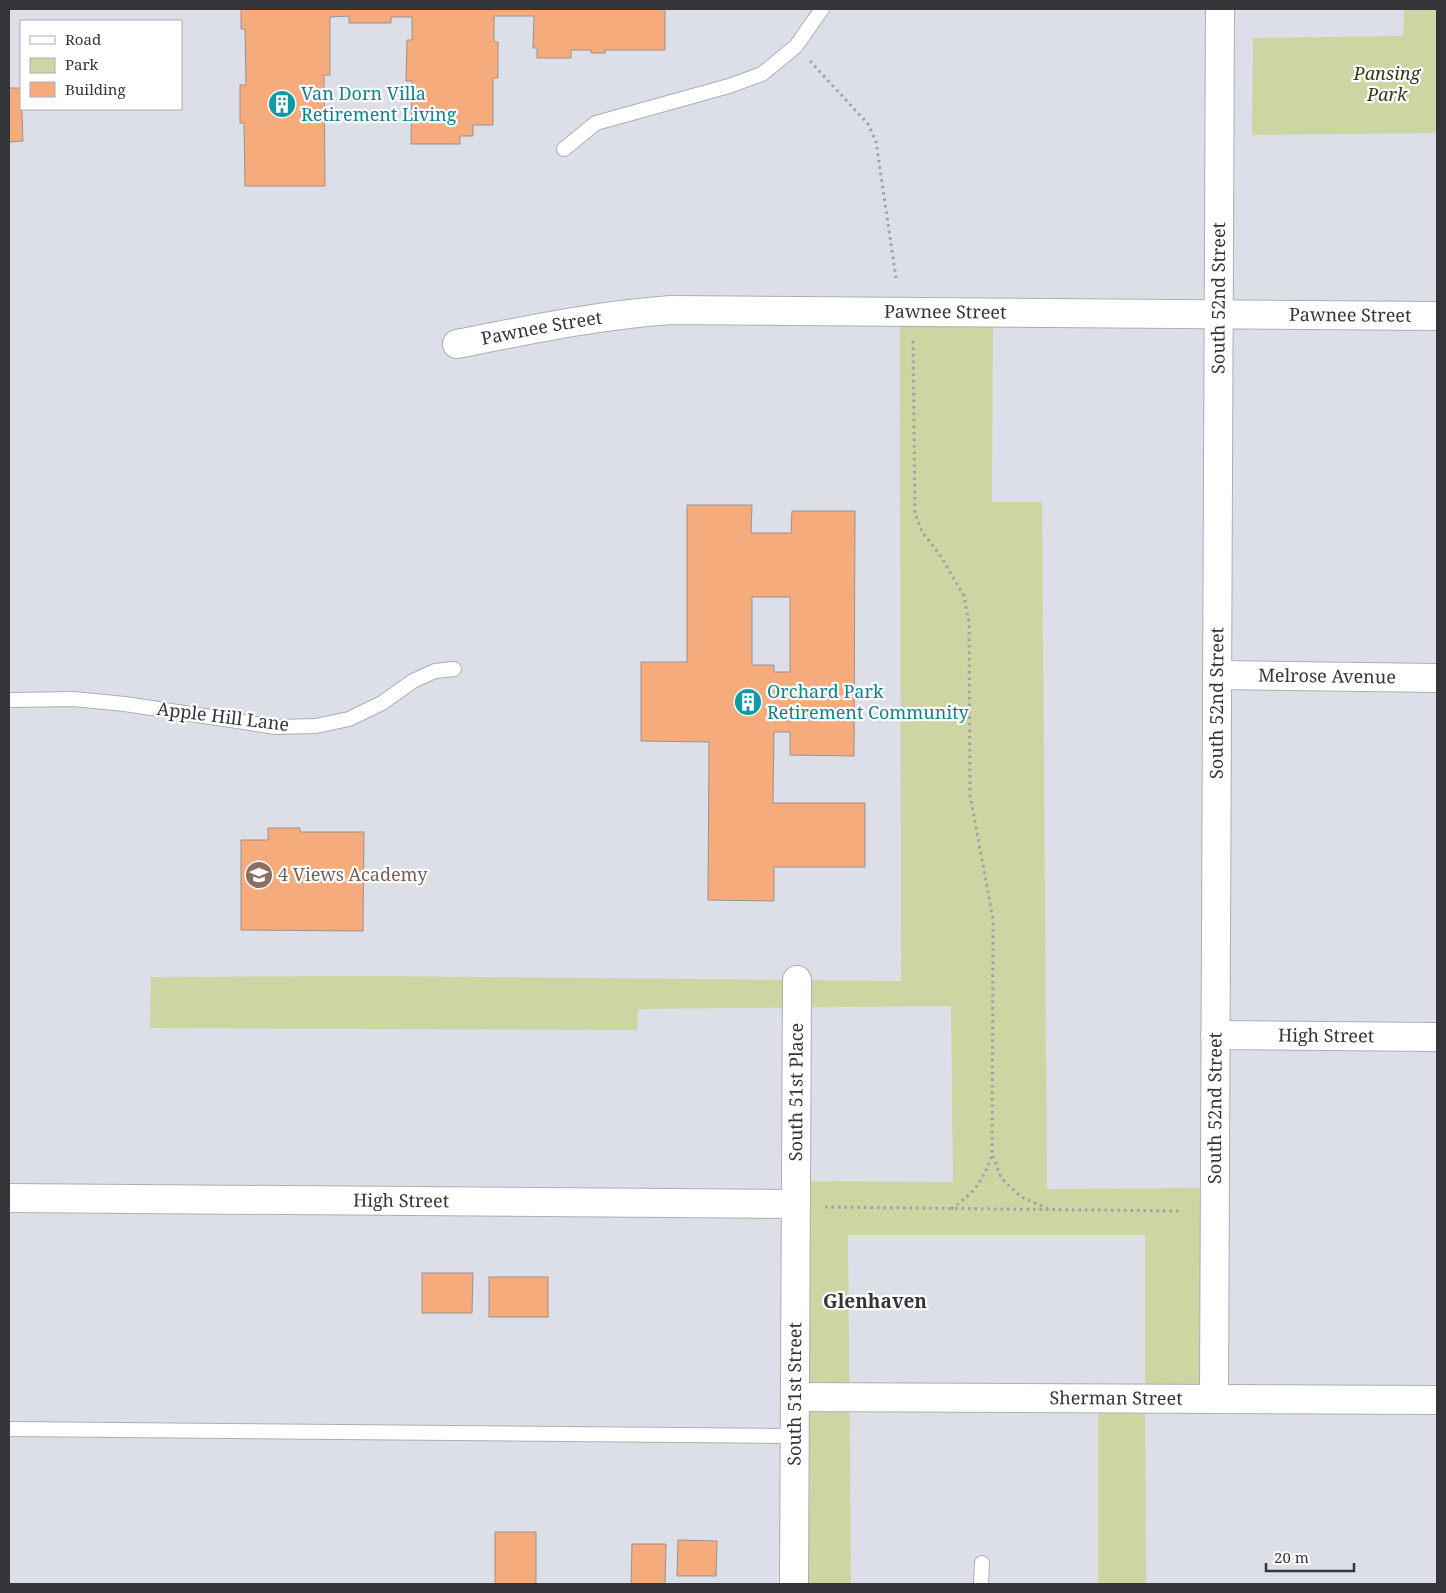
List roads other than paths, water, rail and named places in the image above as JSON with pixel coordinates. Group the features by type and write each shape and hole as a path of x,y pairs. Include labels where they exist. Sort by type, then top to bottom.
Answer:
{"street":[{"name":"South 52nd Street","path":"1214,1398 1220,9"},
{"name":"Pawnee Street","path":"457,344 577,320 671,310 1437,316"},
{"name":"Melrose Avenue","path":"1217,675 1437,678"},
{"name":"South 51st Place","path":"795,1204 797,980"},
{"name":"High Street","path":"1215,1035 1437,1037"},
{"name":"High Street","path":"9,1198 795,1204"},
{"name":"South 51st Street","path":"794,1584 795,1204"},
{"name":"Sherman Street","path":"795,1398 1437,1400"}],"lane":[{"path":"564,149 596,123 729,86 762,74 796,46 822,9"},
{"name":"Apple Hill Lane","path":"9,700 73,699 116,703 276,727 316,726 349,719 382,703 413,681 435,671 454,669"},
{"path":"9,1429 794,1436"},
{"path":"981,1584 982,1563"}],"place":[{"name":"Van Dorn Villa Retirement Living","path":"282,104"},
{"name":"Orchard Park Retirement Community","path":"748,702"},
{"name":"4 Views Academy","path":"259,875"}],"district":[{"name":"Glenhaven","path":"875,1301"}],"park label":[{"name":"Pansing Park","path":"1387,84"}]}
